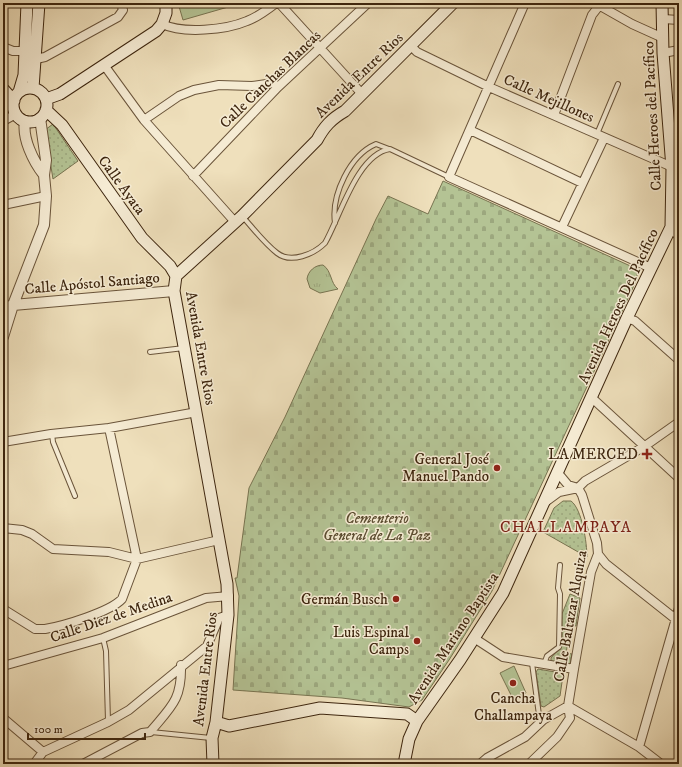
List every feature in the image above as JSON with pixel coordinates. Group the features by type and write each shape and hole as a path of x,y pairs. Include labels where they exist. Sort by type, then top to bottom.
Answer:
{"main road":[{"path":"27,3 23,82 16,97 21,117 34,121 60,94 147,39 162,24 166,13 166,3"},
{"path":"33,88 39,3"},
{"name":"Avenida Entre Rios","path":"213,764 212,738 216,722 228,615 228,596 197,412 174,291 176,276 238,219 317,140 324,127 345,111 453,3"},
{"name":"Calle Heroes del Pacífico","path":"662,3 664,53 676,169 677,233"},
{"path":"16,97 26,89 33,88 41,92 44,109"},
{"path":"3,89 16,97"},
{"name":"Calle Ayata","path":"44,109 62,125 142,238 170,266 176,276"},
{"name":"Avenida Heroes Del Pacífico","path":"592,398 651,268 677,233"},
{"name":"Avenida Mariano Baptista","path":"404,764 409,739 417,721 503,593 592,398"},
{"path":"216,722 229,726 320,708 407,714 417,721"}],"street":[{"path":"36,59 51,54 118,17 123,10 121,3"},
{"path":"162,24 176,29 216,28 235,25 249,21 277,3 362,94"},
{"name":"Calle Canchas Blancas","path":"193,176 278,87 368,3"},
{"path":"524,3 449,177 651,268"},
{"path":"554,115 597,5 663,38"},
{"path":"663,19 679,20"},
{"name":"Calle Mejillones","path":"411,46 417,52 489,87 676,169"},
{"path":"3,47 13,51 25,51"},
{"path":"664,53 679,50"},
{"path":"104,65 144,120 193,176 238,219"},
{"path":"144,120 179,96 207,87 252,86 273,83 278,87"},
{"path":"3,336 8,305 41,237 46,212 44,174 46,149 44,109"},
{"path":"3,121 21,117 32,155 37,166 44,174"},
{"path":"470,130 582,183"},
{"path":"562,227 601,136"},
{"path":"3,205 46,196"},
{"name":"Calle Apóstol Santiago","path":"8,305 174,291"},
{"path":"627,318 635,321 679,360"},
{"path":"592,398 679,478"},
{"path":"3,442 52,434 109,428 197,412"},
{"path":"543,504 559,492 578,488 585,481 645,446 679,422"},
{"path":"3,609 35,629 52,627 104,612 122,599 137,559 109,428"},
{"path":"558,473 562,480 568,485 578,488"},
{"name":"Calle Baltazar Alquiza","path":"529,764 557,738 570,718 568,706 574,669 591,572 598,554 596,543 578,488"},
{"path":"3,528 22,530 32,534 53,549 109,552 137,559 219,540"},
{"path":"598,554 606,564 677,620"},
{"name":"Calle Diez de Medina","path":"3,666 103,638 206,598 228,596"},
{"path":"638,747 677,620 679,608"},
{"path":"34,764 43,752 108,722 129,710 181,665 207,646 219,618 228,615"},
{"path":"474,638 503,657 574,669"},
{"path":"83,764 142,733 150,732 175,703 182,681 181,665"},
{"path":"480,764 487,758 525,738 543,720 568,706 638,747 650,761 661,764"},
{"path":"3,718 43,752"}],"lane":[{"path":"601,136 618,84"},
{"path":"335,223 333,211 335,200 355,162 366,148 376,144 390,149 449,177"},
{"path":"238,219 277,254 288,257 308,255 319,249 325,243 360,172 371,158 381,151 390,149"},
{"path":"150,352 185,348"},
{"path":"52,434 53,442 75,496"},
{"path":"544,665 547,656 559,647 560,594 558,588 560,565"},
{"path":"103,638 106,651 108,722"},
{"path":"532,663 539,715 543,720"},
{"path":"150,732 212,738"}],"green space":[{"path":"178,3 242,3 183,20"},
{"path":"53,124 78,161 53,179 45,130"},
{"name":"Cementerio General de La Paz","path":"443,181 637,269 637,279 492,591 422,700 409,707 342,698 233,690 239,596 235,578 237,578 249,488 285,417 388,196 428,214"},
{"path":"323,265 328,270 335,286 338,289 320,293 310,288 307,279 310,271 315,267"},
{"path":"563,501 571,501 578,511 585,535 587,557 543,532 554,508"},
{"path":"570,594 580,598 576,626 571,625 566,653 572,654 570,664 551,662 551,658 562,645 562,614"},
{"name":"Cancha Challampaya","path":"514,666 526,693 513,699 500,673"},
{"path":"538,669 561,673 563,675 560,696 544,707 541,706 536,672"}],"place":[{"name":"LA MERCED","path":"647,454"},
{"name":"General José Manuel Pando","path":"497,468"},
{"name":"Germán Busch","path":"396,599"},
{"name":"Luis Espinal Camps","path":"417,641"},
{"name":"Cancha Challampaya","path":"513,683"}],"district":[{"name":"CHALLAMPAYA","path":"566,526"}]}
